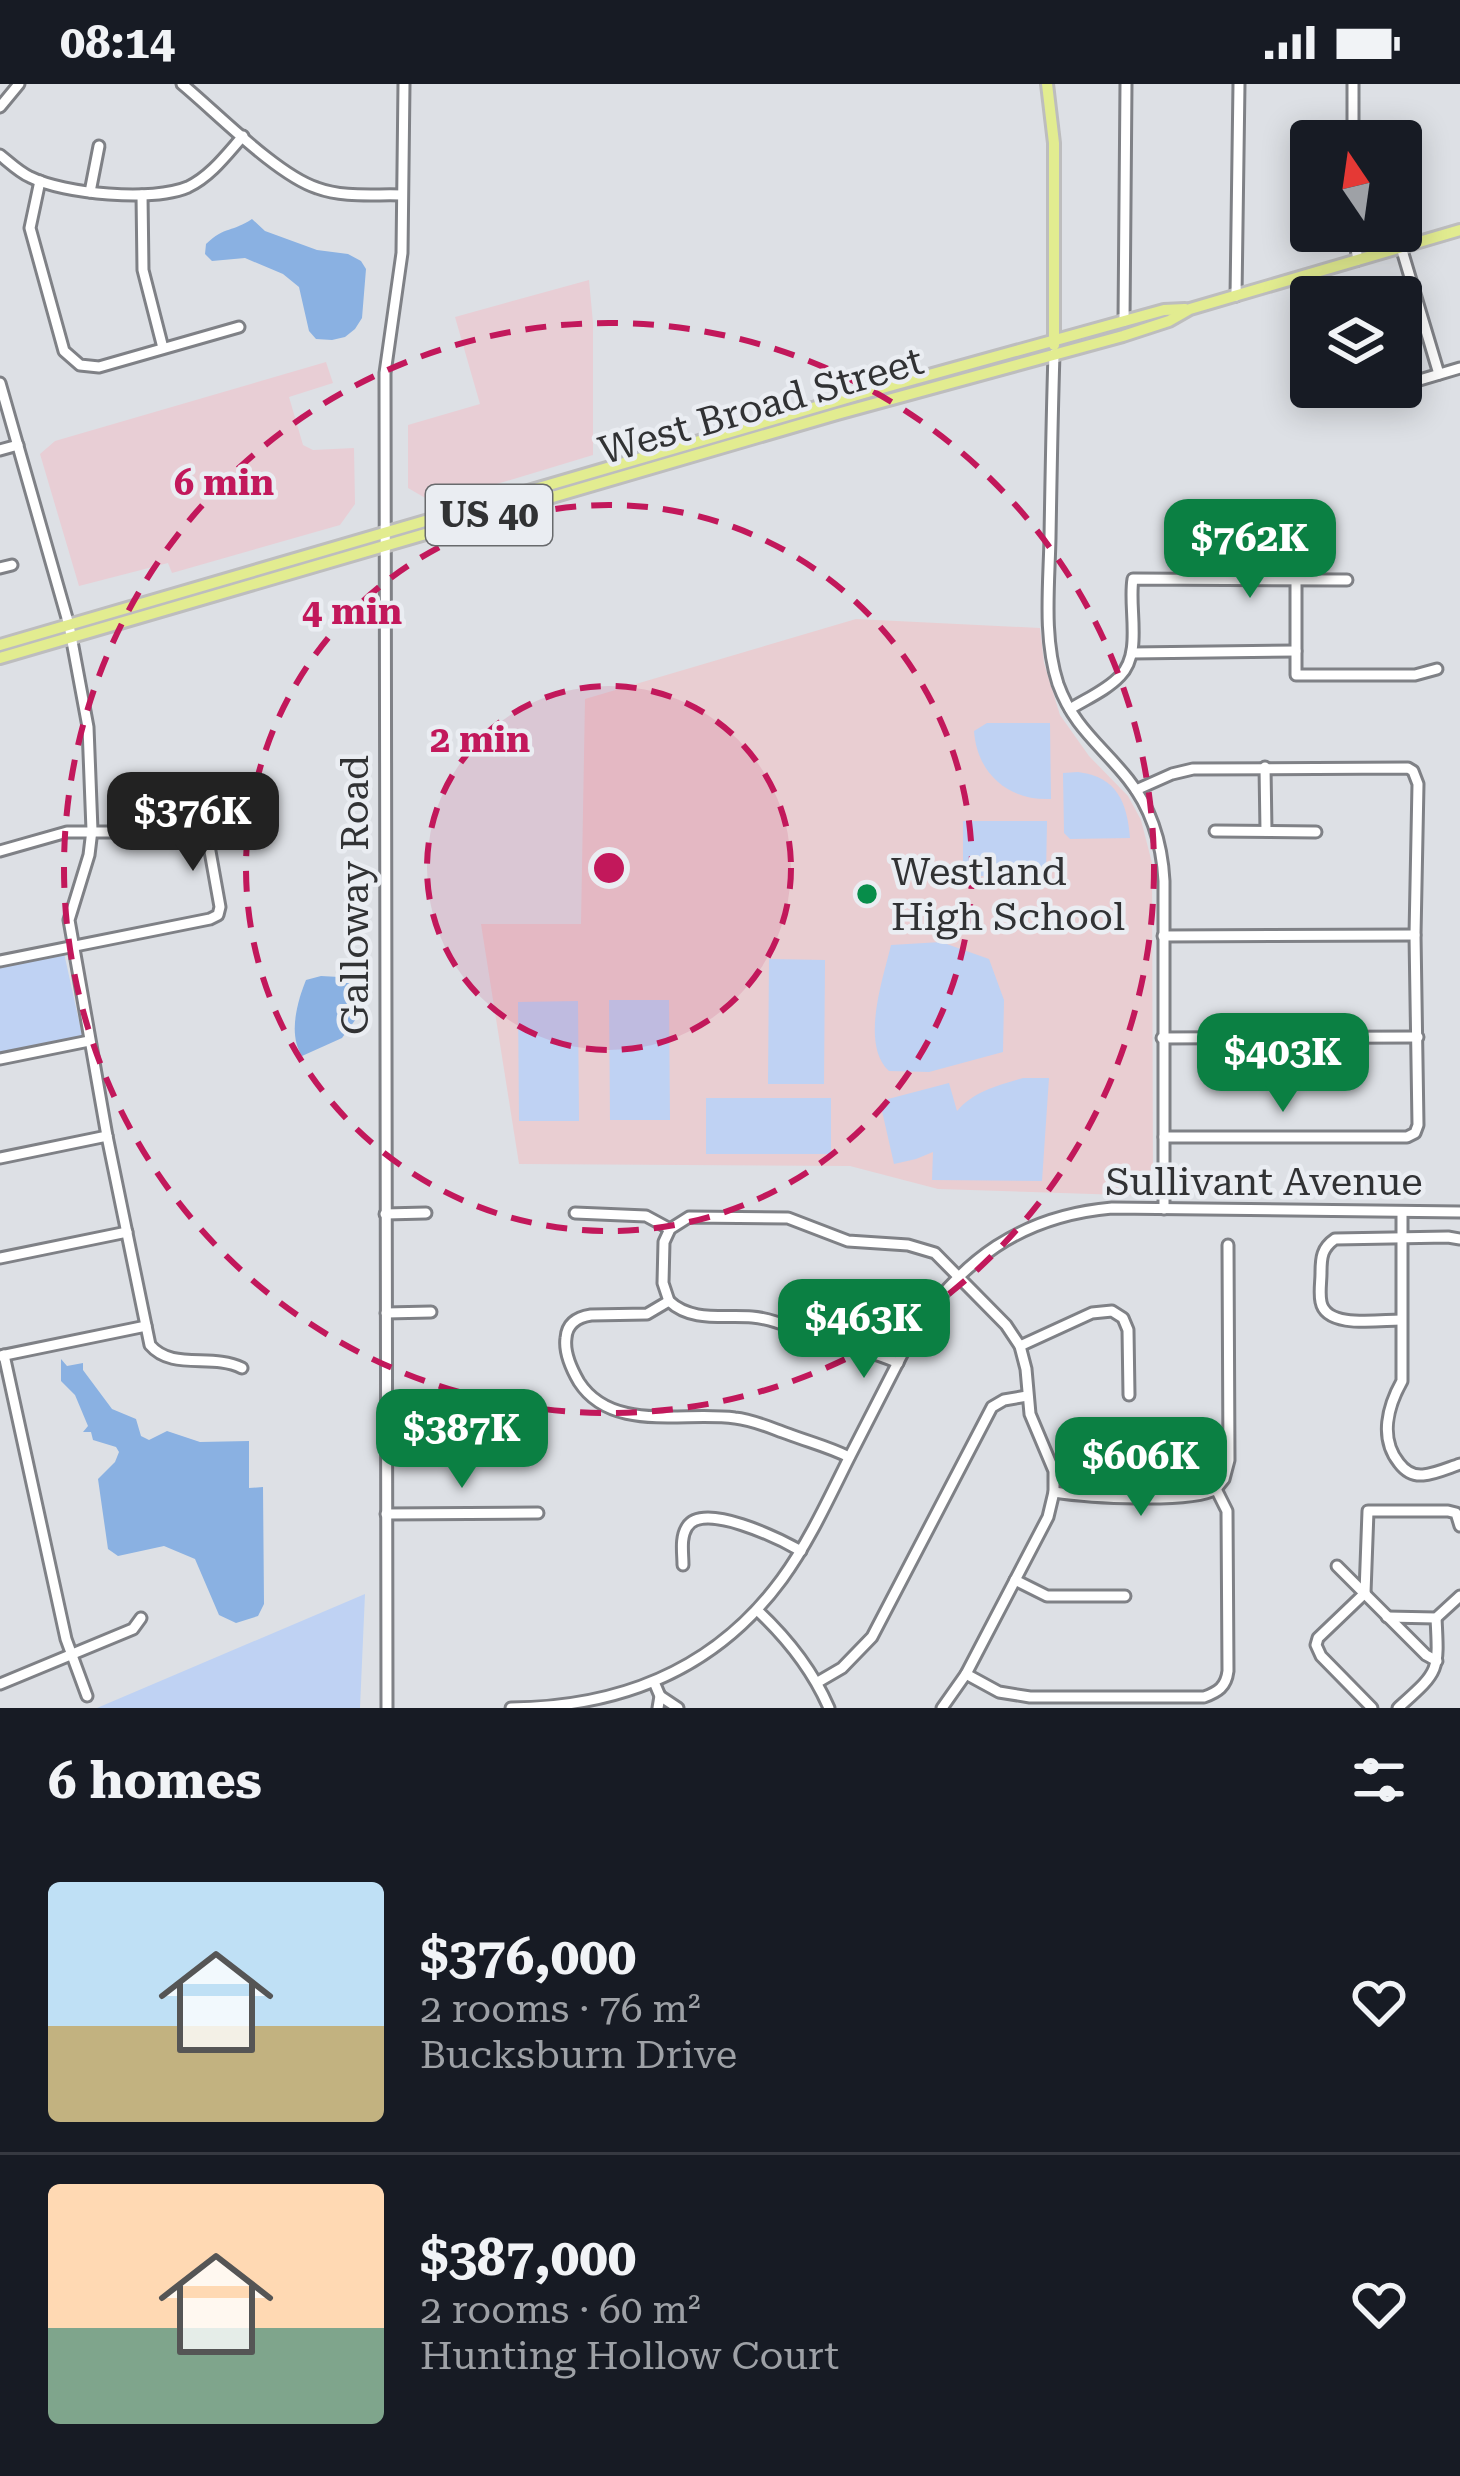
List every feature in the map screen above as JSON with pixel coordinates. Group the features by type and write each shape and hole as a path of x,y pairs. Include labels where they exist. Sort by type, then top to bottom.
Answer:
{"main road":[{"path":"1046,84 1054,143 1054,348"},
{"name":"West Broad Street","path":"1422,241 1460,230"},
{"name":"West Broad Street","path":"0,658 70,631 836,414 1164,310 1190,309 1385,252"},
{"name":"West Broad Street","path":"1054,348 1169,321 1190,309"},
{"name":"West Broad Street","path":"0,645 70,631"}],"street":[{"path":"0,106 19,84"},
{"path":"182,84 284,171 313,187 345,194 403,195"},
{"name":"Galloway Road","path":"387,1708 386,373 402,253 404,84"},
{"path":"1124,322 1126,84"},
{"path":"1237,296 1239,84"},
{"path":"1353,84 1353,120"},
{"path":"0,155 40,182 142,195 189,186 218,165 243,136"},
{"path":"90,192 99,146"},
{"path":"40,182 30,228 64,351 74,362 99,367 239,326"},
{"path":"142,195 142,270 163,348"},
{"path":"1357,252 1358,260"},
{"path":"1403,252 1439,374"},
{"path":"1054,348 1049,631 1054,672 1091,741 1136,790 1155,825 1161,850 1164,1209"},
{"path":"1422,379 1460,368"},
{"path":"0,383 70,631 88,727 92,830 89,855 71,907 71,947 150,1346 167,1359 230,1362 242,1368"},
{"path":"0,450 18,445"},
{"path":"1070,709 1118,680 1126,670 1132,653 1131,581 1135,578 1347,580"},
{"path":"1296,579 1297,675 1415,675 1437,669"},
{"path":"1132,653 1295,651"},
{"path":"1136,790 1192,769 1265,767 1395,767 1413,771 1418,784 1415,1133 1407,1137 1164,1137"},
{"path":"1265,767 1265,831"},
{"path":"200,827 216,810"},
{"path":"0,851 67,832 136,832 191,823 208,839 219,893 219,912 210,919 0,961"},
{"path":"1215,831 1316,832"},
{"path":"1162,936 1415,935"},
{"path":"1162,1038 1418,1037"},
{"path":"0,1059 89,1041"},
{"path":"0,1158 107,1136"},
{"name":"Sullivant Avenue","path":"511,1708 584,1703 653,1682 708,1652 757,1610 800,1551 926,1315 958,1275 992,1248 1039,1223 1093,1210 1460,1212"},
{"path":"1402,1212 1402,1381 1391,1401 1388,1445 1401,1466 1417,1475 1460,1464"},
{"path":"385,1214 426,1213"},
{"path":"575,1213 646,1216 670,1229"},
{"path":"898,1363 870,1350 758,1317 680,1311 664,1290 664,1242 670,1229 682,1219 702,1216 788,1218 848,1241 922,1247 958,1275 1020,1346 1034,1424 1052,1461 1054,1492 1048,1517 966,1674 942,1708"},
{"path":"0,1258 127,1232"},
{"path":"1400,1320 1339,1320 1322,1308 1321,1265 1326,1246 1335,1239 1460,1240"},
{"path":"1054,1492 1197,1497 1216,1490 1229,1460 1228,1245"},
{"path":"669,1301 647,1313 577,1319 566,1336 569,1360 583,1388 608,1408 639,1415 740,1418 849,1457"},
{"path":"1020,1346 1092,1313 1112,1311 1123,1318 1128,1330 1130,1395"},
{"path":"386,1313 431,1312"},
{"path":"87,1696 71,1655 2,1356 146,1326"},
{"path":"818,1682 842,1668 872,1636 992,1408 1004,1400 1027,1396"},
{"path":"386,1414 458,1413"},
{"path":"966,1674 999,1692 1030,1697 1204,1697 1216,1693 1228,1671 1228,1536 1227,1511 1216,1490"},
{"path":"1372,1708 1316,1645 1318,1637 1365,1593 1368,1511 1448,1510 1456,1514 1460,1526"},
{"path":"386,1514 538,1514"},
{"path":"683,1565 684,1532 701,1517 765,1533 800,1551"},
{"path":"1336,1566 1437,1661"},
{"path":"1015,1580 1047,1596 1125,1596"},
{"path":"1387,1617 1436,1618 1460,1596"},
{"path":"757,1610 795,1648 829,1708"},
{"path":"0,1684 133,1629 141,1618"},
{"path":"1398,1708 1433,1676 1436,1618"},
{"path":"653,1682 659,1702 678,1708"}],"shaded area":[{"path":"252,219 265,231 361,261 366,269 362,318 355,329 345,337 316,339 309,331 299,287 283,274 245,258 212,261 205,254 213,238"},
{"path":"589,280 593,455 434,503 408,488 408,425 480,404 455,317"},
{"path":"326,362 333,383 289,397 303,445 313,450 354,448 355,504 340,525 172,573 168,563 79,586 40,454 55,441"},
{"name":"Westland High School","path":"856,619 1040,628 1044,663 1060,715 1089,756 1128,796 1141,820 1152,863 1153,1196 938,1189 850,1166 519,1164 481,924 581,924 585,699"},
{"path":"987,723 1050,723 1051,799 1009,790 989,772 974,731"},
{"path":"1063,773 1102,779 1117,793 1130,838 1070,839 1064,833"},
{"path":"963,821 1047,821 1046,876 963,876"},
{"path":"941,942 989,959 1004,1000 1003,1052 929,1072 889,1071 880,1059 875,1028 891,945"},
{"path":"64,953 83,1039 0,1058 0,967"},
{"path":"769,959 825,960 824,1084 768,1084"},
{"path":"321,976 355,983 364,1008 342,1038 302,1056 295,1038 297,1008 306,980"},
{"path":"609,1000 669,1000 670,1120 610,1120"},
{"path":"578,1001 579,1121 519,1121 518,1002"},
{"path":"1023,1078 1049,1078 1042,1181 932,1180 933,1152 894,1164 882,1111 888,1099 949,1083 957,1111 979,1094"},
{"path":"706,1098 831,1098 831,1154 706,1154"},
{"path":"61,1359 67,1366 83,1363 83,1370 112,1409 136,1419 141,1436 149,1440 167,1431 200,1442 249,1441 249,1488 263,1487 264,1604 258,1616 236,1623 219,1615 195,1559 164,1546 118,1556 108,1549 98,1479 119,1452 93,1440 91,1432 83,1432 88,1426 75,1395 61,1381"},
{"path":"365,1594 360,1708 97,1708"}],"place":[{"name":"Westland High School","path":"867,894"}]}
